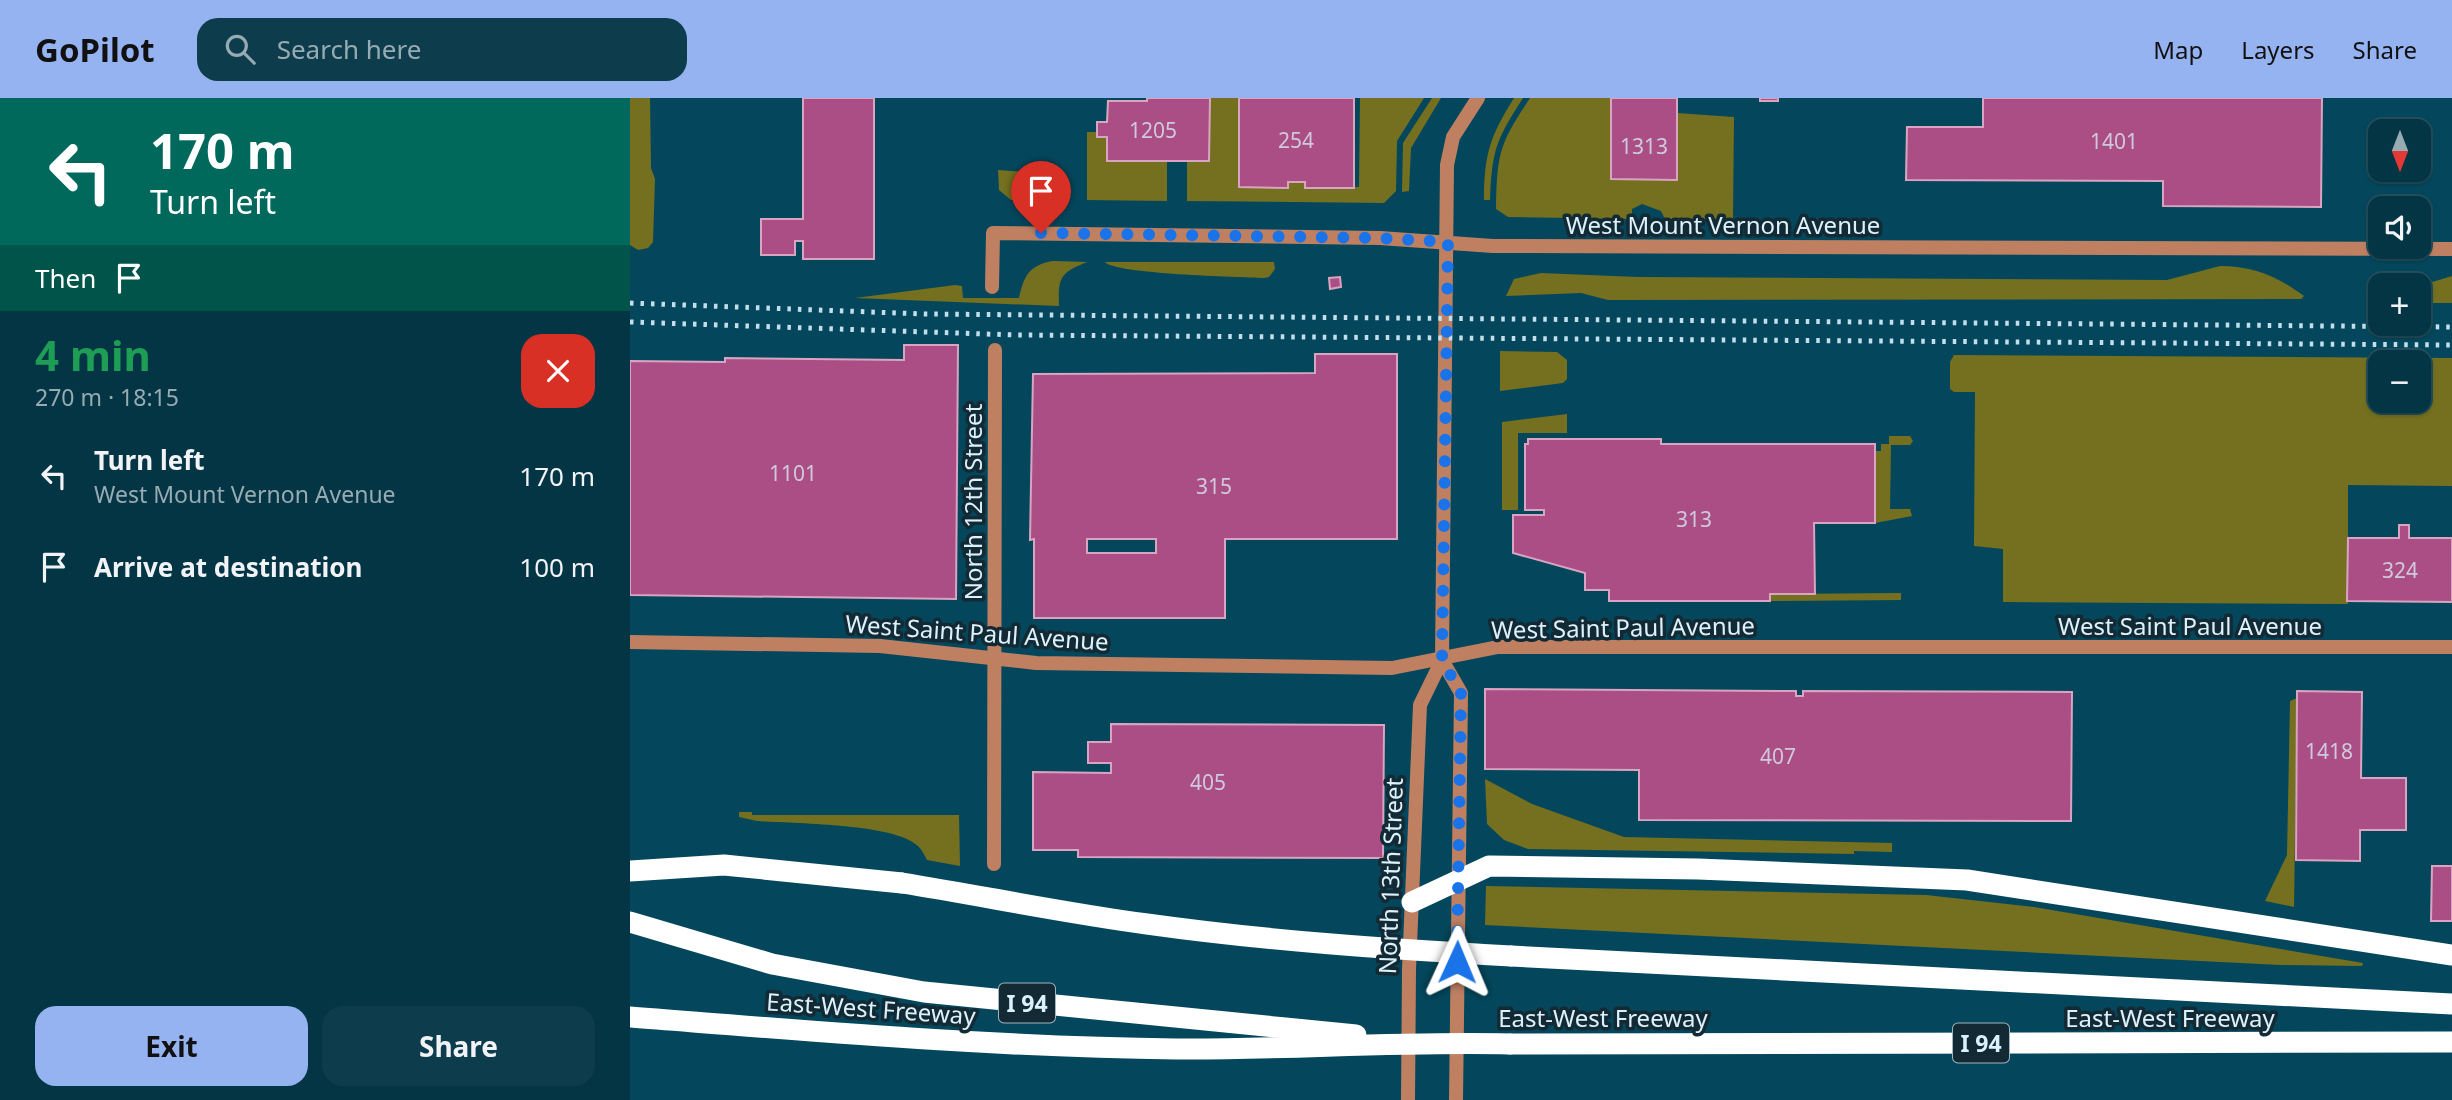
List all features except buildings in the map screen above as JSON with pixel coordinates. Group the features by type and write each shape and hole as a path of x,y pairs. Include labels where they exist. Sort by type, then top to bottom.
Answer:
{"highway":[{"path":"630,871 724,865 902,883 1209,932 1349,947 2452,1004"},
{"path":"1412,902 1489,866 1698,869 1967,880 2452,955"},
{"name":"I 94","path":"630,922 772,964 924,992 1431,1042"},
{"name":"East-West Freeway","path":"630,1017 974,1041 1174,1049 1431,1042 2452,1042"}],"street":[{"name":"North 13th Street","path":"1408,1100 1420,705 1442,660 1449,152 1453,137 1478,98"},
{"name":"West Mount Vernon Avenue","path":"992,287 993,233 1380,238 1493,246 2452,249"},
{"name":"North 12th Street","path":"994,864 995,350"},
{"name":"West Saint Paul Avenue","path":"630,642 880,646 1036,663 1392,668 1498,648 2452,647"},
{"path":"1442,660 1461,693 1456,1100"}],"shaded area":[{"path":"630,98 650,98 651,168 655,179 653,242 648,248 638,250 630,245"},
{"path":"1210,98 1239,98 1239,187 1288,188 1288,182 1305,182 1305,188 1359,187 1360,98 1424,98 1397,141 1396,191 1384,203 1187,201 1187,161 1209,161"},
{"path":"1432,98 1441,98 1411,148 1409,191 1402,192 1403,143"},
{"path":"1514,98 1523,98 1497,146 1490,200 1484,200 1485,170 1490,146"},
{"path":"1530,98 1611,98 1611,179 1677,180 1677,113 1734,117 1733,219 1665,219 1661,211 1642,204 1632,209 1632,219 1508,217 1496,209 1499,162 1506,139"},
{"path":"1087,132 1097,132 1097,137 1107,137 1167,161 1167,201 1087,200"},
{"path":"998,170 1026,172 1026,200 1011,200 999,190"},
{"path":"1053,261 1087,262 1071,269 1062,277 1059,306 855,298 955,285 962,286 963,298 1019,298 1029,273 1038,265"},
{"path":"1105,262 1274,262 1275,269 1269,277 1264,278 1230,277 1130,269"},
{"path":"2220,266 2243,268 2264,274 2304,296 2301,299 1608,300 1581,293 1506,296 1514,279 1541,273 1637,277 2167,280"},
{"path":"2452,276 2452,303 2431,303 2431,282"},
{"path":"1500,351 1557,352 1567,360 1567,379 1563,383 1500,391"},
{"path":"1954,355 2368,357 2368,413 2431,413 2431,358 2452,358 2452,486 2348,485 2348,604 2003,602 2003,549 1974,546 1975,392 1954,392 1950,389 1950,362"},
{"path":"1567,414 1567,433 1518,433 1518,510 1502,510 1502,422"},
{"path":"1889,436 1910,436 1913,441 1910,445 1891,445 1890,509 1910,509 1912,516 1875,523 1875,451 1881,451 1881,444 1889,444"},
{"path":"1901,593 1901,600 1770,601 1770,594"},
{"path":"2297,698 2294,907 2265,901 2287,855 2290,701"},
{"path":"1485,779 1532,804 1624,837 1892,843 1892,852 1854,851 1854,854 1528,849 1504,840 1487,824"},
{"path":"739,812 752,812 752,815 959,815 960,866 927,860 918,846 905,838 887,833 842,826 757,821 739,817"},
{"path":"1486,886 1926,895 2034,907 2363,963 2362,966 2280,965 1485,925"}],"railway":[{"path":"630,303 925,314 2452,327"},
{"path":"630,322 1016,335 2452,345"}],"route":[{"path":"1041,233 1380,238 1448,242 1442,660 1461,693 1457,962"}]}
